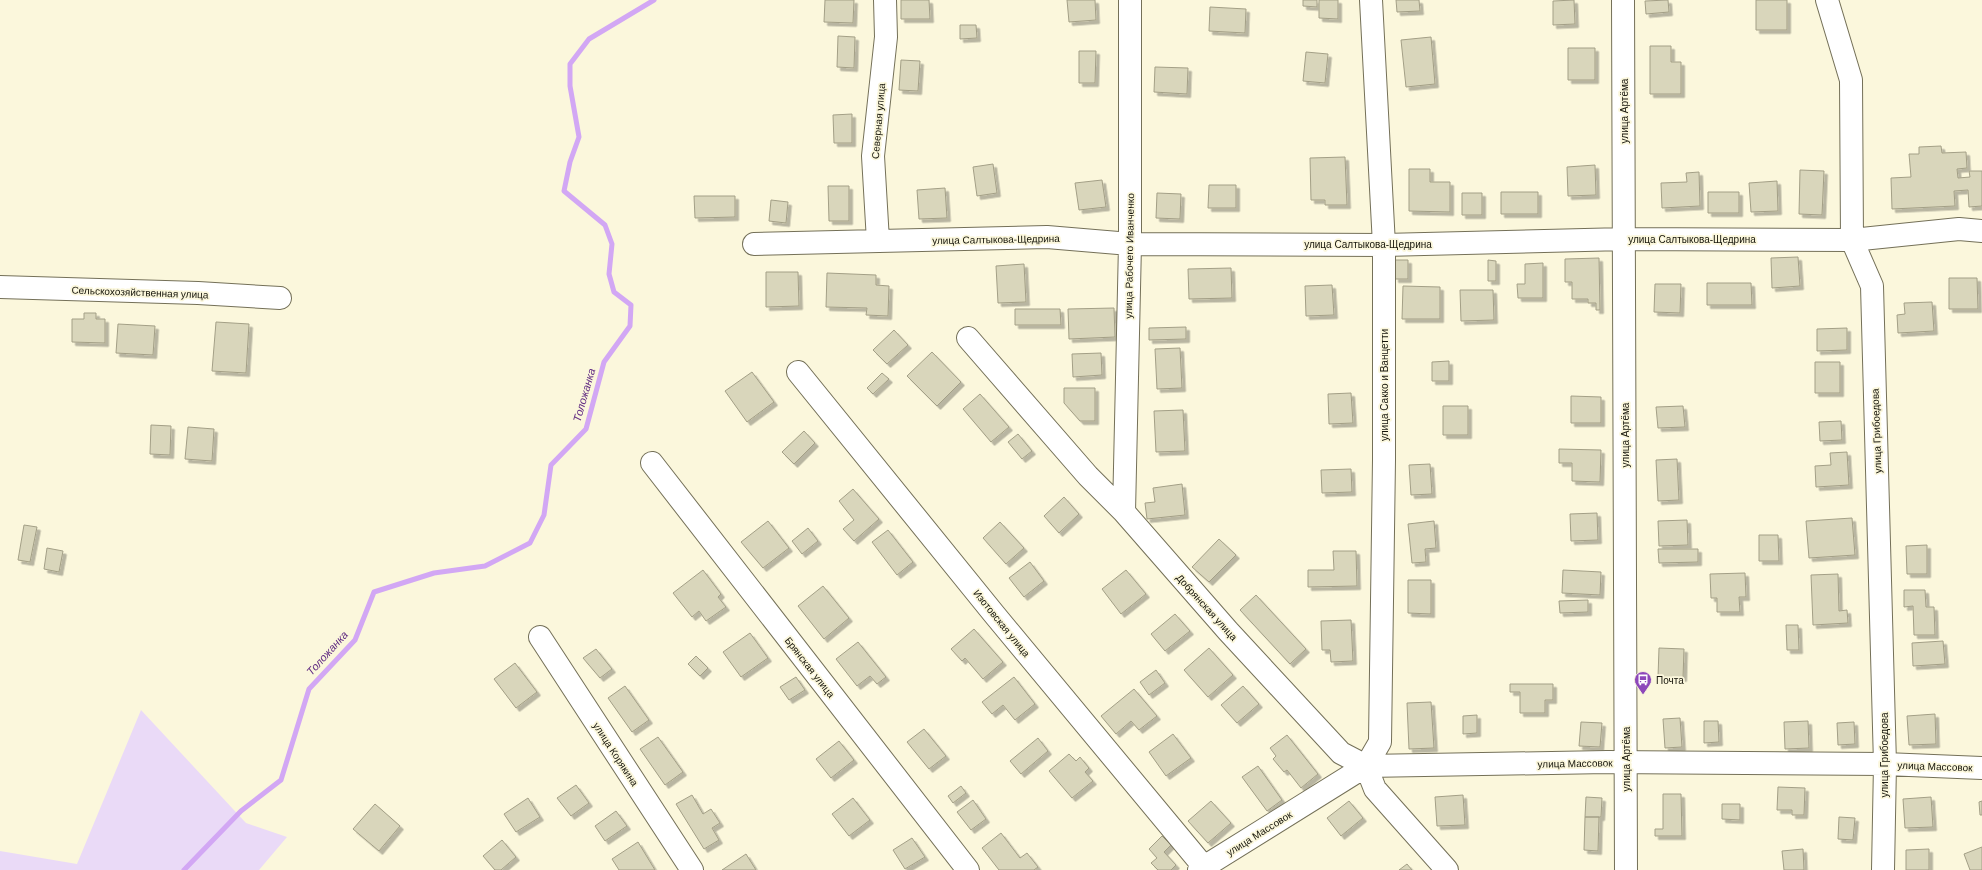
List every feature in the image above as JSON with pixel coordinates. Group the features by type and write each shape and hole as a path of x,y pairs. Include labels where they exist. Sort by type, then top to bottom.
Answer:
{"street":[{"name":"Северная улица","path":"878,241 873,156 886,37 885,0"},
{"name":"улица Рабочего Иванченко","path":"1124,512 1130,244 1130,0"},
{"name":"улица Сакко и Ванцетти","path":"1366,766 1380,742 1384,460 1384,245 1371,0"},
{"name":"улица Артёма","path":"1623,0 1626,870"},
{"name":"улица Грибоедова","path":"1827,0 1851,80 1852,240 1872,286 1885,764 1883,870"},
{"name":"улица Салтыкова-Щедрина","path":"754,244 1047,237 1130,244 1384,245 1625,239 1852,240 1959,229 1982,231"},
{"name":"Сельскохозяйственная улица","path":"0,287 198,292 280,298"},
{"name":"Добрянская улица","path":"968,338 1088,476 1124,512 1228,631 1341,753 1366,766"},
{"name":"Изотовская улица","path":"798,372 994,614 1204,869"},
{"name":"Брянская улица","path":"652,463 968,870"},
{"name":"улица Корякина","path":"540,637 692,870"},
{"name":"улица Массовок","path":"1204,869 1366,766 1626,763 1885,764 1982,768"},
{"path":"1366,766 1375,789 1448,870"}],"shaded area":[{"path":"141,710 246,823 287,837 259,870 0,870 0,851 77,864"}],"building":[{"path":"825,0 854,0 853,23 824,22"},
{"path":"901,0 929,0 930,19 901,19"},
{"path":"1067,0 1095,0 1096,20 1069,22"},
{"path":"1303,0 1317,0 1317,7 1303,6"},
{"path":"1319,0 1338,0 1338,19 1319,18"},
{"path":"1396,0 1419,0 1420,11 1397,12"},
{"path":"1574,0 1575,24 1553,25 1553,1"},
{"path":"1668,0 1669,12 1646,14 1645,1"},
{"path":"1756,0 1787,0 1787,30 1756,30"},
{"path":"1210,7 1246,9 1245,33 1209,31"},
{"path":"960,25 976,25 977,38 960,39"},
{"path":"838,36 855,37 854,68 837,67"},
{"path":"1431,37 1435,84 1406,87 1401,40"},
{"path":"1650,46 1671,46 1671,62 1681,62 1681,94 1650,94"},
{"path":"1568,48 1595,48 1595,80 1568,80"},
{"path":"1079,51 1096,51 1095,83 1079,83"},
{"path":"1306,52 1328,54 1325,83 1303,81"},
{"path":"901,60 920,61 918,91 899,90"},
{"path":"1155,67 1188,68 1187,94 1154,92"},
{"path":"852,114 852,143 834,143 833,115"},
{"path":"1941,146 1942,153 1966,152 1967,168 1957,169 1958,178 1970,177 1969,171 1982,171 1982,206 1969,207 1968,190 1954,191 1955,206 1892,209 1891,178 1911,177 1909,154 1919,154 1919,147"},
{"path":"1345,157 1347,205 1325,205 1325,200 1311,200 1310,158"},
{"path":"993,164 997,193 977,196 973,167"},
{"path":"1595,165 1596,195 1568,196 1567,167"},
{"path":"1409,169 1430,169 1430,182 1450,182 1450,212 1409,211"},
{"path":"1800,170 1824,171 1822,215 1799,214"},
{"path":"1699,172 1700,206 1662,208 1661,183 1687,182 1686,173"},
{"path":"1102,180 1106,207 1079,210 1075,183"},
{"path":"1777,181 1778,211 1751,212 1749,183"},
{"path":"1209,185 1236,185 1236,208 1208,208"},
{"path":"828,186 849,186 849,221 829,221"},
{"path":"945,188 947,218 919,219 917,190"},
{"path":"1501,192 1538,192 1538,214 1501,214"},
{"path":"1708,192 1739,192 1739,213 1708,213"},
{"path":"1157,193 1181,194 1180,219 1156,218"},
{"path":"1462,193 1482,193 1482,215 1462,215"},
{"path":"694,196 735,196 735,217 695,218"},
{"path":"771,200 788,202 786,223 769,221"},
{"path":"1798,257 1800,286 1772,288 1771,258"},
{"path":"1599,258 1600,310 1596,310 1596,303 1588,303 1588,299 1572,299 1572,282 1565,282 1565,259"},
{"path":"1395,260 1408,260 1408,279 1395,279"},
{"path":"1488,260 1496,261 1496,281 1488,281"},
{"path":"1543,263 1543,298 1518,298 1517,284 1525,284 1525,264"},
{"path":"1024,264 1026,302 998,303 996,266"},
{"path":"1231,268 1232,298 1189,299 1188,269"},
{"path":"766,272 798,272 799,306 766,307"},
{"path":"827,273 876,275 876,285 889,286 888,316 866,315 867,308 826,307"},
{"path":"1949,278 1977,278 1978,309 1949,309"},
{"path":"1707,283 1751,283 1752,305 1707,305"},
{"path":"1655,284 1681,284 1680,313 1654,312"},
{"path":"1332,285 1334,315 1306,316 1305,286"},
{"path":"1403,286 1440,287 1440,319 1402,319"},
{"path":"1460,290 1493,290 1494,320 1461,321"},
{"path":"1932,302 1934,331 1898,333 1897,315 1905,314 1904,303"},
{"path":"1114,308 1115,337 1069,339 1068,309"},
{"path":"1015,309 1060,309 1061,325 1015,325"},
{"path":"84,313 96,313 96,319 105,319 105,343 72,342 72,319 84,319"},
{"path":"216,322 249,324 246,373 212,371"},
{"path":"118,324 155,326 153,355 116,353"},
{"path":"1186,327 1186,339 1149,340 1149,328"},
{"path":"1847,328 1847,350 1817,351 1817,329"},
{"path":"894,330 908,345 887,364 873,350"},
{"path":"1180,348 1182,388 1157,389 1155,349"},
{"path":"932,352 961,382 937,406 907,376"},
{"path":"1101,353 1102,375 1073,377 1072,354"},
{"path":"1449,361 1449,381 1432,381 1432,362"},
{"path":"1815,362 1840,362 1840,393 1815,393"},
{"path":"752,372 774,402 747,422 725,391"},
{"path":"882,373 889,379 873,394 867,388"},
{"path":"1064,388 1095,388 1095,421 1080,421 1064,403"},
{"path":"1351,393 1353,423 1329,424 1328,394"},
{"path":"980,394 1009,427 991,442 963,409"},
{"path":"1571,396 1601,397 1601,423 1571,423"},
{"path":"1443,406 1468,406 1468,435 1443,435"},
{"path":"1683,406 1685,427 1658,428 1656,407"},
{"path":"1183,410 1185,451 1156,452 1154,411"},
{"path":"1841,421 1842,440 1820,441 1819,422"},
{"path":"151,425 171,426 170,455 150,454"},
{"path":"188,427 214,429 212,461 185,459"},
{"path":"804,431 815,443 794,464 782,452"},
{"path":"1018,434 1032,451 1022,459 1008,442"},
{"path":"1559,449 1601,450 1600,482 1572,481 1572,463 1559,463"},
{"path":"1847,452 1849,485 1816,487 1815,466 1831,465 1830,453"},
{"path":"1677,459 1679,500 1658,501 1656,460"},
{"path":"1430,464 1432,494 1411,495 1409,465"},
{"path":"1351,469 1352,492 1322,493 1321,470"},
{"path":"1182,484 1185,515 1147,519 1145,503 1155,502 1153,488"},
{"path":"853,489 879,519 854,541 843,529 854,520 839,501"},
{"path":"1064,497 1079,514 1059,533 1044,516"},
{"path":"1597,513 1598,540 1571,541 1570,514"},
{"path":"1852,518 1855,555 1809,558 1806,521"},
{"path":"1687,520 1688,545 1659,546 1658,521"},
{"path":"768,521 789,548 763,568 741,542"},
{"path":"1434,521 1436,548 1425,549 1426,562 1412,563 1408,524"},
{"path":"1000,522 1024,548 1006,564 983,538"},
{"path":"24,525 37,527 30,562 18,560"},
{"path":"808,528 818,541 802,554 792,541"},
{"path":"888,530 913,562 897,575 872,542"},
{"path":"1759,535 1778,535 1779,561 1759,561"},
{"path":"1219,539 1236,555 1209,582 1192,567"},
{"path":"1927,545 1927,574 1907,574 1906,546"},
{"path":"47,548 63,551 59,572 44,569"},
{"path":"1658,549 1698,549 1698,562 1659,563"},
{"path":"1333,551 1356,551 1357,586 1308,587 1308,570 1334,570"},
{"path":"1030,562 1044,581 1024,597 1009,578"},
{"path":"703,570 721,594 718,597 726,607 706,621 699,611 692,617 673,593"},
{"path":"1126,570 1146,594 1121,614 1102,589"},
{"path":"1563,570 1601,572 1600,595 1562,593"},
{"path":"1745,573 1746,597 1739,597 1740,612 1717,612 1717,598 1711,598 1710,574"},
{"path":"1838,574 1839,611 1847,610 1848,623 1813,625 1811,575"},
{"path":"1408,580 1431,580 1431,614 1408,613"},
{"path":"823,586 849,618 824,639 798,606"},
{"path":"1904,590 1925,590 1926,607 1934,607 1935,635 1914,635 1913,606 1904,607"},
{"path":"1256,595 1306,649 1290,664 1240,610"},
{"path":"1588,600 1588,612 1560,613 1559,601"},
{"path":"1175,614 1190,631 1165,651 1151,634"},
{"path":"1351,620 1353,661 1331,662 1330,650 1322,650 1321,621"},
{"path":"1786,625 1798,625 1799,650 1787,650"},
{"path":"974,629 1003,662 983,679 965,658 962,661 951,649"},
{"path":"750,633 768,658 741,677 723,652"},
{"path":"1943,641 1945,664 1913,666 1912,643"},
{"path":"858,642 886,677 877,684 870,676 857,686 836,659"},
{"path":"1209,648 1233,675 1208,697 1184,670"},
{"path":"1659,648 1684,649 1683,678 1658,677"},
{"path":"596,649 612,669 600,678 583,658"},
{"path":"696,656 708,668 700,676 688,664"},
{"path":"515,663 537,692 516,708 494,679"},
{"path":"1156,670 1165,683 1149,695 1140,682"},
{"path":"796,677 805,690 789,700 780,687"},
{"path":"1014,677 1035,704 1015,720 1003,705 992,714 982,702"},
{"path":"1510,684 1553,684 1553,700 1545,700 1545,713 1520,713 1520,692 1510,692"},
{"path":"625,686 649,720 632,732 608,698"},
{"path":"1243,686 1259,704 1237,723 1221,705"},
{"path":"1134,689 1157,716 1139,730 1131,721 1116,734 1101,716"},
{"path":"1431,702 1434,748 1409,749 1407,703"},
{"path":"1935,714 1936,744 1909,745 1907,716"},
{"path":"1477,715 1477,733 1463,734 1463,716"},
{"path":"1680,718 1682,747 1665,748 1663,719"},
{"path":"1704,721 1718,721 1719,742 1704,743"},
{"path":"1808,721 1809,748 1785,749 1784,722"},
{"path":"1581,722 1602,723 1600,747 1579,746"},
{"path":"1854,722 1855,744 1838,745 1837,723"},
{"path":"924,729 946,756 929,769 907,742"},
{"path":"1173,734 1191,758 1166,776 1149,752"},
{"path":"1287,735 1318,774 1301,788 1287,770 1284,772 1273,759 1276,756 1270,748"},
{"path":"658,737 683,772 665,785 640,749"},
{"path":"1038,738 1048,751 1021,774 1010,761"},
{"path":"839,741 854,760 831,778 816,759"},
{"path":"1069,754 1076,761 1080,757 1089,768 1085,772 1093,781 1072,798 1049,771"},
{"path":"1258,766 1282,800 1267,811 1242,777"},
{"path":"576,785 589,803 571,816 557,798"},
{"path":"961,786 966,793 953,803 948,796"},
{"path":"1778,787 1805,788 1804,815 1792,815 1792,810 1777,810"},
{"path":"1663,794 1681,794 1682,836 1655,836 1655,829 1663,829"},
{"path":"692,795 703,814 711,809 720,823 712,828 719,840 704,849 676,804"},
{"path":"1463,795 1465,825 1437,826 1435,797"},
{"path":"1586,797 1602,798 1601,817 1585,817"},
{"path":"1931,797 1933,827 1905,828 1903,799"},
{"path":"528,798 540,817 516,832 504,814"},
{"path":"853,798 870,820 849,836 832,814"},
{"path":"973,800 986,819 971,830 957,812"},
{"path":"1211,801 1231,823 1208,843 1188,821"},
{"path":"1349,801 1363,818 1341,836 1327,818"},
{"path":"1982,801 1982,815 1980,815 1979,802"},
{"path":"375,804 400,826 379,851 353,829"},
{"path":"1722,804 1740,804 1740,820 1722,819"},
{"path":"616,811 627,826 605,841 595,826"},
{"path":"1585,817 1599,817 1598,851 1584,850"},
{"path":"1839,817 1855,818 1853,840 1838,839"},
{"path":"1001,833 1020,858 1027,853 1038,867 1034,870 999,870 982,848"},
{"path":"1162,836 1171,845 1164,852 1176,865 1171,870 1158,870 1151,863 1157,858 1149,849"},
{"path":"912,838 925,857 905,869 893,850"},
{"path":"502,840 516,857 501,870 495,870 483,856"},
{"path":"638,842 655,870 619,870 612,859"},
{"path":"1982,847 1982,870 1970,870 1964,854"},
{"path":"1803,849 1804,870 1784,870 1782,851"},
{"path":"1929,849 1929,870 1906,870 1906,850"},
{"path":"746,854 756,870 722,870"},
{"path":"1407,864 1412,870 1399,870"}],"waterway":[{"name":"Толожанка","path":"184,870 241,811 281,780 309,689 355,640 374,592 434,573 485,566 530,543 544,515 551,465 586,429 604,362 630,326 631,305 614,292 609,274 612,244 605,225 564,191 570,162 579,137 570,86 570,64 589,39 654,0"}],"place":[{"name":"Почта","path":"1643,695"}]}
